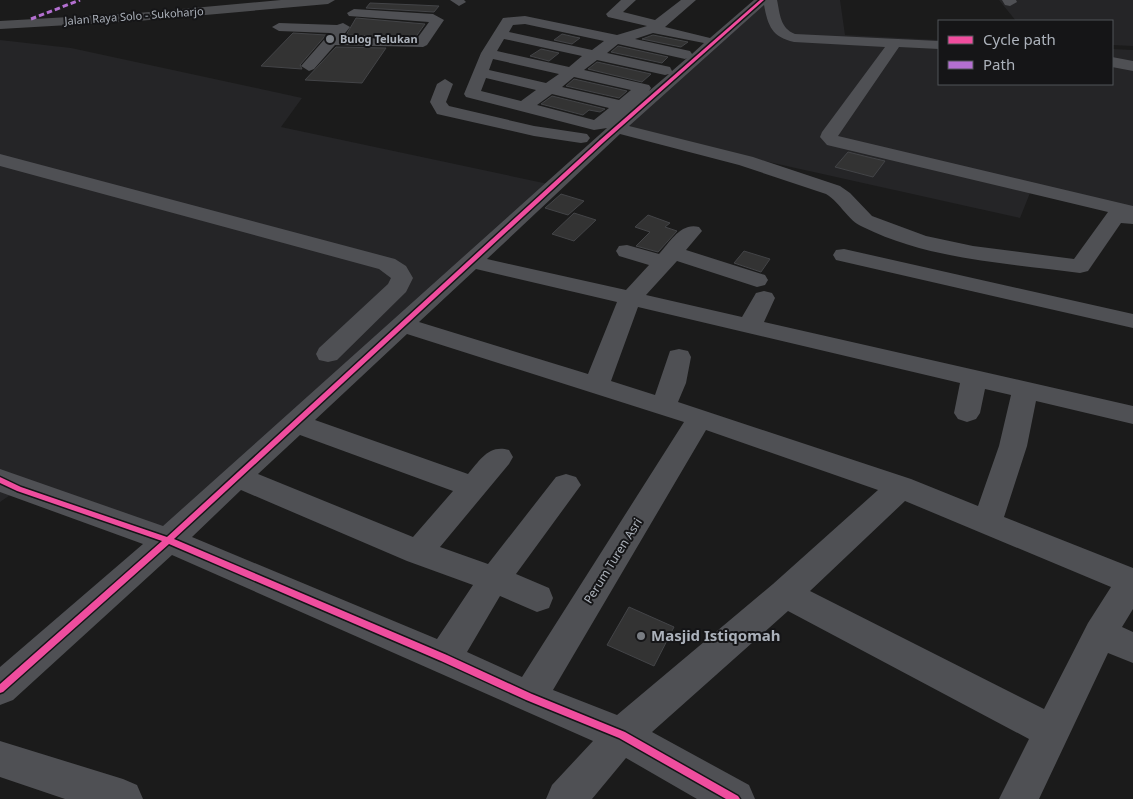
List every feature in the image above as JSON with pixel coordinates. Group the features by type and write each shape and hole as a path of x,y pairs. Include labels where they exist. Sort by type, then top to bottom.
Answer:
{"main road":[{"name":"Jalan Raya Solo - Sukoharjo","path":"0,23 139,13 277,0"},
{"name":"Jalan Raya Solo - Sukoharjo","path":"0,23 138,17 328,0"}],"street":[{"path":"309,66 342,29 362,0"},
{"path":"630,0 613,14 704,39"},
{"path":"523,108 613,41 656,27 689,0"},
{"path":"445,84 438,102 443,110 534,131 613,125 643,88 704,39 748,0"},
{"path":"0,689 168,540 403,325 613,125 762,0"},
{"path":"770,0 777,30 782,36 938,45"},
{"path":"332,41 418,44 422,42 437,20 433,18 354,13"},
{"path":"685,54 613,41 517,20 508,22 488,53 472,93 523,108 594,125 613,125 746,161 784,176 833,190 844,198 859,216 869,223 915,239 969,250 1080,266"},
{"path":"279,27 342,29"},
{"path":"500,34 665,70"},
{"path":"895,43 831,132 829,137 833,141 1133,212"},
{"path":"488,53 643,88"},
{"path":"1113,62 1133,66"},
{"path":"480,72 549,89 613,125"},
{"path":"0,160 387,264 398,270 402,278 398,287 328,354"},
{"path":"1060,305 1074,283 1080,266 1116,216 1133,218"},
{"path":"597,385 630,299 692,231"},
{"path":"627,251 669,258 761,289 750,326"},
{"path":"844,255 1133,322"},
{"path":"470,261 1133,415"},
{"path":"403,325 663,406 698,421 901,487 1133,582 1100,633 1019,799"},
{"path":"663,406 673,383 679,357"},
{"path":"967,413 974,379"},
{"path":"987,523 1013,446 1025,390"},
{"name":"Perum Turen Asri","path":"529,697 698,421"},
{"path":"295,423 474,487"},
{"path":"418,552 499,457"},
{"path":"237,477 418,552 494,579 537,598"},
{"path":"444,658 494,579 566,485"},
{"path":"566,799 622,735 785,594 901,487"},
{"path":"6,490 168,540 444,658 529,697 622,735 733,798"},
{"path":"785,594 1052,732"},
{"path":"1100,633 1133,648"},
{"path":"0,759 123,799"}],"shaded area":[{"path":"762,0 840,0 845,35 938,40 938,85 1113,85 1113,49 1133,50 1133,212 1032,188 1020,218 617,128"},
{"path":"999,0 1133,0 1133,46 1113,45 1113,20 1015,20"},
{"path":"0,40 71,48 302,98 281,127 553,185 168,540 19,489 0,502"}],"building":[{"path":"370,3 439,6 434,12 366,8"},
{"path":"356,18 425,24 415,38 346,35"},
{"path":"293,33 326,35 300,65 302,69 261,66"},
{"path":"562,34 580,38 572,44 554,40"},
{"path":"653,35 688,42 681,47 642,39"},
{"path":"618,46 668,57 662,63 611,52"},
{"path":"336,47 386,48 362,83 305,80"},
{"path":"541,49 559,53 549,61 530,56"},
{"path":"597,62 651,74 642,82 588,69"},
{"path":"574,79 627,91 619,98 566,86"},
{"path":"552,96 605,109 600,112 589,110 583,115 541,104"},
{"path":"848,152 885,161 873,177 835,167"},
{"path":"561,194 584,201 568,215 545,208"},
{"path":"574,213 596,220 574,241 552,234"},
{"path":"648,215 670,223 665,227 677,231 658,252 636,246 650,232 635,227"},
{"path":"744,251 770,259 761,272 734,263"},
{"name":"Masjid Istiqomah","path":"629,607 674,627 654,666 607,645"}],"marked path":[{"path":"31,19 80,0"}],"cycle path":[{"path":"0,689 168,540 602,141 762,0"},
{"path":"0,480 19,489 168,540 444,658 529,697 622,735 735,799"}],"place":[{"name":"Bulog Telukan","path":"330,39"},
{"name":"Masjid Istiqomah","path":"641,636"}]}
